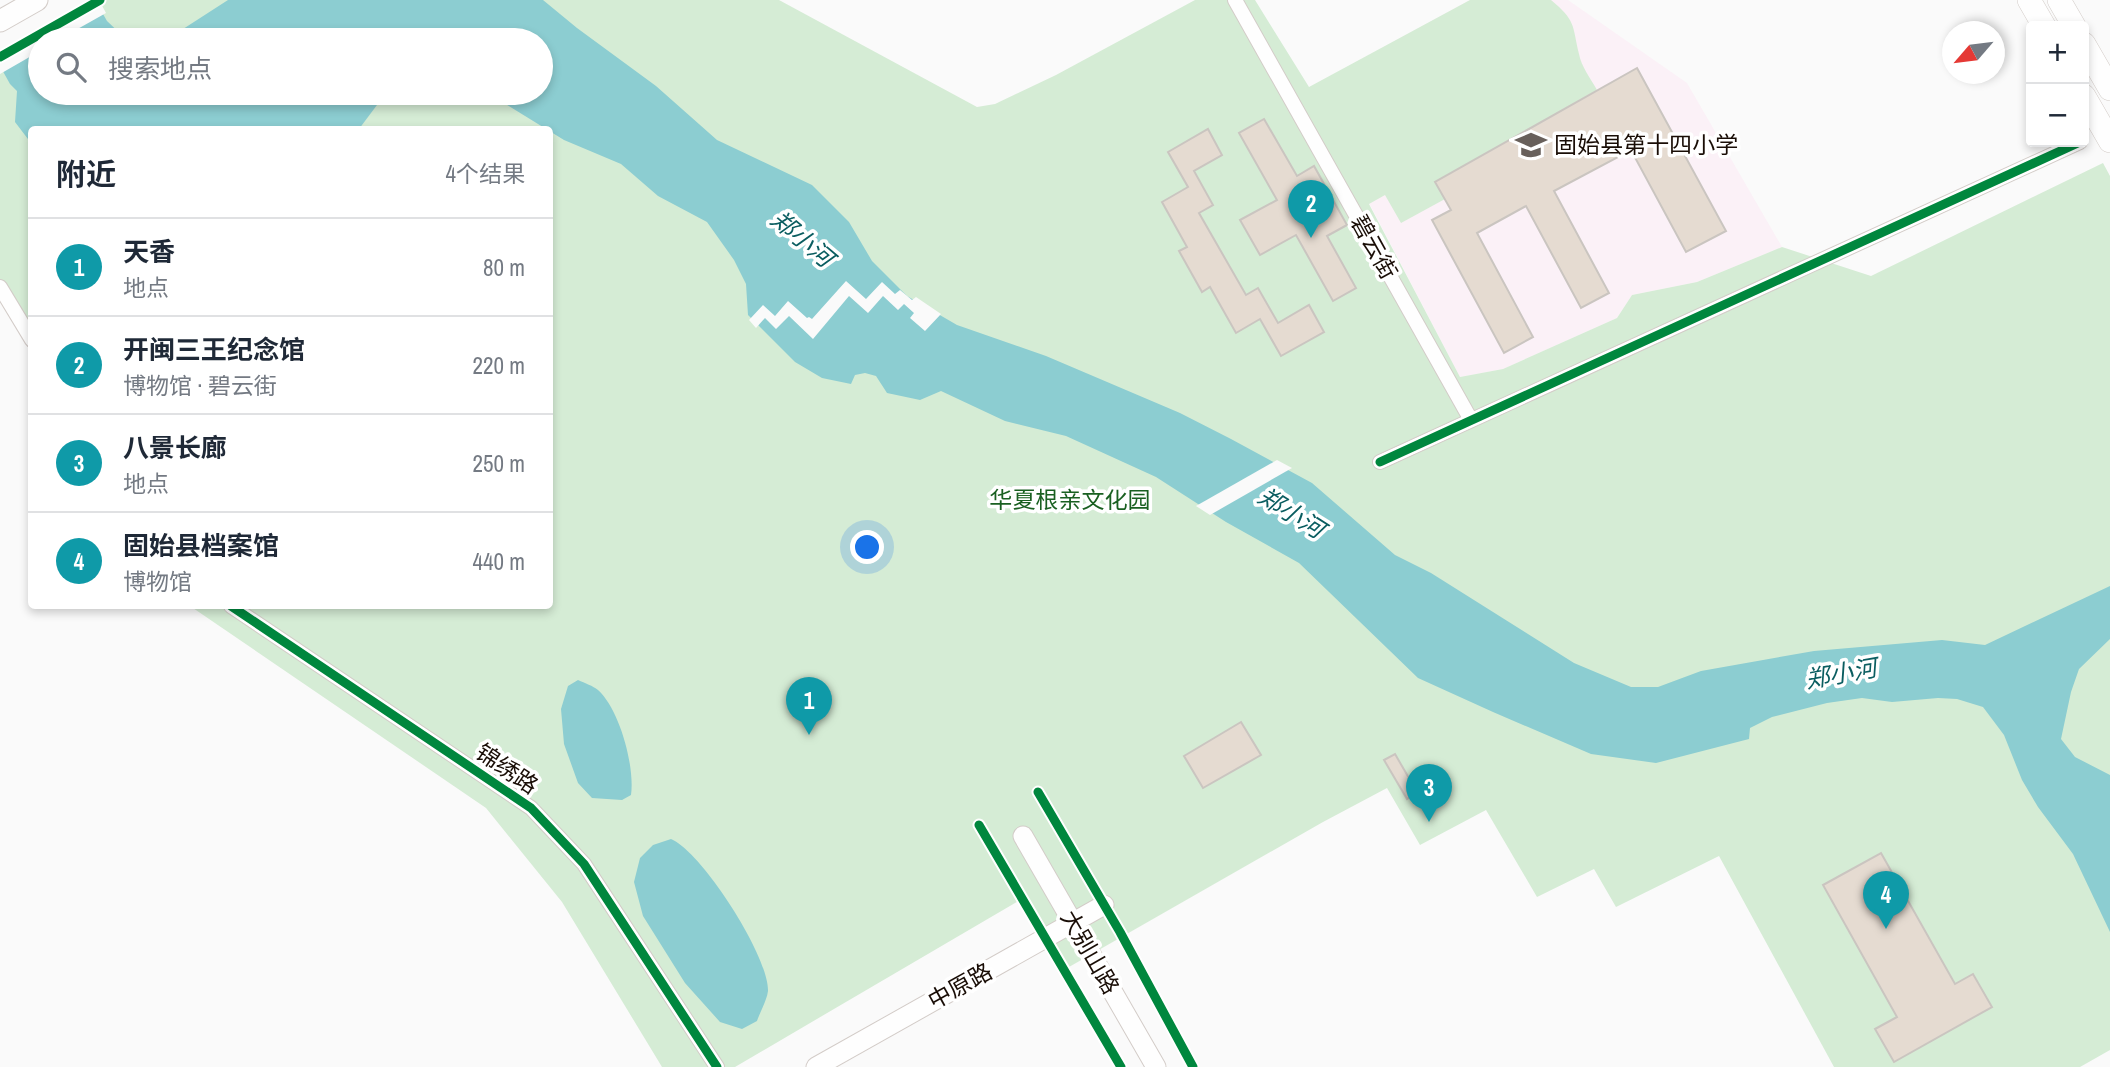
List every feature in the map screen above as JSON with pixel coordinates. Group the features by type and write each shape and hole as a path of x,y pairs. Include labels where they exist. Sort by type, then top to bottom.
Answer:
{"highway":[{"path":"2029,0 2041,21"},
{"path":"2059,0 2071,21"},
{"path":"2089,53 2110,89"},
{"path":"2089,111 2097,136"}],"main road":[{"path":"0,21 37,0"},
{"name":"大别山路","path":"1023,836 1156,1067"},
{"name":"中原路","path":"816,1067 1104,905"}],"street":[{"name":"碧云街","path":"1235,0 1471,420"},
{"path":"1380,462 2097,136"},
{"path":"0,287 28,333"},
{"name":"锦绣路","path":"235,609 531,808 584,864 717,1067"}],"shaded area":[{"name":"固始县第十四小学","path":"1470,0 1568,0 1687,83 1782,247 1697,282 1632,295 1617,318 1503,369 1460,377 1309,88"}],"green space":[{"name":"华夏根亲文化园","path":"0,0 779,0 977,107 995,104 1056,75 1195,0 1255,0 1309,87 1470,0 1551,0 1572,24 1582,63 1597,90 1436,181 1445,199 1401,223 1385,195 1369,204 1460,377 1503,369 1617,318 1632,295 1697,282 1782,247 1871,276 2103,163 2110,176 2110,1050 2080,1067 1834,1067 1719,856 1616,907 1594,869 1537,897 1486,810 1420,845 1387,788 1062,971 1020,900 735,1067 662,1067 562,902 486,808 194,609 553,609 553,126 28,126 28,343 0,289"}],"water":[{"path":"0,0 95,0 114,28 28,28 28,105 377,105 361,126 28,126 28,139 15,122 17,91 0,66"},
{"name":"郑小河","path":"228,0 543,0 656,86 717,140 812,185 849,222 872,261 907,296 957,325 1046,356 1180,413 1231,439 1312,483 1395,555 1431,573 1574,663 1631,687 1658,687 1701,671 1814,651 1942,640 1985,645 2110,586 2110,639 2079,669 2061,739 2075,757 2110,775 2110,932 2073,854 2038,807 2022,780 2004,735 1983,707 1957,699 1892,702 1862,698 1827,703 1772,717 1750,728 1749,739 1656,763 1591,754 1418,678 1299,563 1226,522 1156,477 1066,436 1005,421 941,391 920,400 887,393 876,376 865,373 855,375 851,384 822,378 795,362 748,315 746,284 734,260 707,222 658,196 621,164 564,140 553,133 553,126 541,126 507,105 553,105 553,28 185,28"},
{"path":"578,680 598,690 606,699 619,725 628,755 632,783 631,795 622,800 592,798 578,783 564,744 561,709 568,686"},
{"path":"671,839 699,863 716,884 758,954 768,991 757,1021 742,1029 720,1022 685,983 643,916 634,882 640,858 653,845"}],"pier":[{"path":"0,0 99,0 106,13 79,28 28,28 28,58 0,74"},
{"path":"846,281 866,299 882,282 895,294 900,290 912,300 916,297 941,314 925,331 910,318 914,313 904,304 898,310 883,296 868,313 849,296 813,339 789,316 776,329 765,318 756,328 749,320 763,305 775,316 788,301 807,318 812,319"},
{"path":"1277,460 1292,468 1210,515 1196,506"}],"building":[{"path":"1637,68 1726,231 1686,252 1631,150 1554,191 1609,293 1581,308 1526,206 1477,233 1533,337 1504,353 1432,220 1451,210 1435,182"},
{"path":"1264,119 1297,176 1314,166 1347,225 1327,236 1356,288 1333,301 1296,235 1260,255 1240,220 1277,200 1239,133"},
{"path":"1208,129 1222,155 1194,171 1213,205 1199,213 1246,295 1258,288 1278,323 1309,305 1324,332 1281,356 1260,319 1236,333 1210,287 1202,292 1179,251 1187,247 1162,202 1188,187 1168,152"},
{"path":"1241,722 1261,755 1203,788 1184,756"},
{"path":"1395,754 1417,792 1407,799 1384,760"},
{"path":"1881,853 1955,984 1973,974 1992,1007 1894,1062 1875,1029 1897,1017 1823,885"}],"cycle path":[{"path":"51,28 100,0"},
{"path":"0,57 28,41"},
{"path":"1380,462 2069,147"},
{"path":"235,609 531,808 584,864 717,1067"},
{"path":"1038,792 1120,932 1193,1067"},
{"path":"979,825 1121,1067"}],"place":[{"name":"固始县第十四小学","path":"1531,145"},
{"name":"开闽三王纪念馆","path":"1311,238"},
{"name":"天香","path":"809,735"},
{"name":"八景长廊","path":"1429,822"},
{"name":"固始县档案馆","path":"1886,929"}]}
